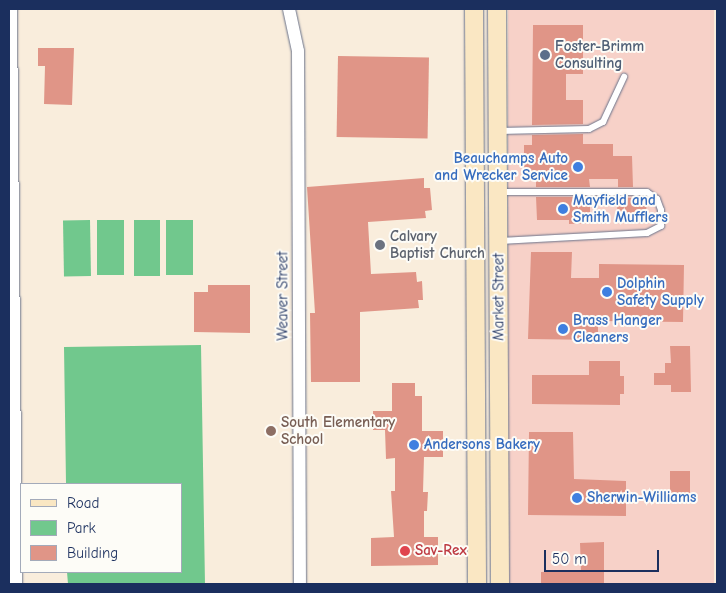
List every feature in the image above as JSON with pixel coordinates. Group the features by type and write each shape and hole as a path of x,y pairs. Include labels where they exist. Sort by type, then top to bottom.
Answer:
{"main road":[{"name":"Market Street","path":"474,9 477,584"},
{"name":"Market Street","path":"497,9 500,584"}],"street":[{"path":"11,9 11,201 16,584"},
{"name":"Weaver Street","path":"289,9 298,51 300,584"}],"lane":[{"path":"498,131 589,129 603,122 624,77"},
{"path":"498,192 647,192 657,200 661,210 660,226 647,233 498,242"}],"shaded area":[{"path":"508,9 714,9 714,584 508,584"}],"green space":[{"path":"63,220 90,220 91,276 64,276"},
{"path":"97,220 124,220 124,275 97,275"},
{"path":"134,220 160,220 160,276 134,276"},
{"path":"166,220 193,220 193,275 166,275"},
{"path":"201,345 205,584 68,584 67,573 182,573 182,483 66,483 64,347"}],"building":[{"path":"533,25 583,25 583,74 566,74 566,100 583,100 583,124 532,125"},
{"path":"38,48 74,48 72,105 44,104 45,66 38,66"},
{"path":"338,56 429,58 428,139 337,137"},
{"name":"Beauchamps Auto and Wrecker Service","path":"583,134 583,144 613,144 613,156 632,156 633,187 618,187 618,179 589,179 590,187 536,187 536,178 524,178 524,145 532,145 532,135"},
{"path":"424,178 424,188 430,188 432,210 425,211 426,218 368,222 371,274 416,272 417,282 422,281 423,300 418,300 419,308 360,312 360,382 311,382 310,313 315,313 307,187"},
{"name":"Mayfield and Smith Mufflers","path":"536,197 590,197 590,223 569,224 569,220 537,220"},
{"path":"618,197 647,199 645,223 616,221"},
{"name":"Dolphin Safety Supply","path":"531,252 572,252 571,278 599,278 599,264 684,265 683,322 598,321 598,340 528,339"},
{"path":"208,285 250,285 250,333 194,332 194,292 208,292"},
{"path":"670,346 690,346 691,392 671,392 671,385 654,385 654,373 665,373 665,363 671,363"},
{"path":"589,361 620,361 620,376 624,376 624,394 620,394 620,405 532,404 532,375 589,375"},
{"path":"392,383 415,383 415,396 422,396 422,431 443,431 443,457 424,457 423,492 428,492 427,511 424,511 424,537 438,537 438,565 371,566 371,538 394,537 391,491 395,491 395,458 386,459 385,430 373,430 373,411 392,411"},
{"name":"Sherwin-Williams","path":"529,432 573,432 574,479 626,481 626,516 528,515"},
{"path":"670,471 690,471 690,503 670,503"},
{"path":"604,542 604,584 541,584 541,572 581,571 580,543"}],"place":[{"name":"Foster-Brimm Consulting","path":"545,55"},
{"name":"Beauchamps Auto and Wrecker Service","path":"578,167"},
{"name":"Mayfield and Smith Mufflers","path":"563,209"},
{"name":"Calvary Baptist Church","path":"380,245"},
{"name":"Dolphin Safety Supply","path":"607,292"},
{"name":"Brass Hanger Cleaners","path":"563,329"},
{"name":"South Elementary School","path":"271,431"},
{"name":"Andersons Bakery","path":"414,445"},
{"name":"Sherwin-Williams","path":"577,498"},
{"name":"Sav-Rex","path":"405,551"}]}
